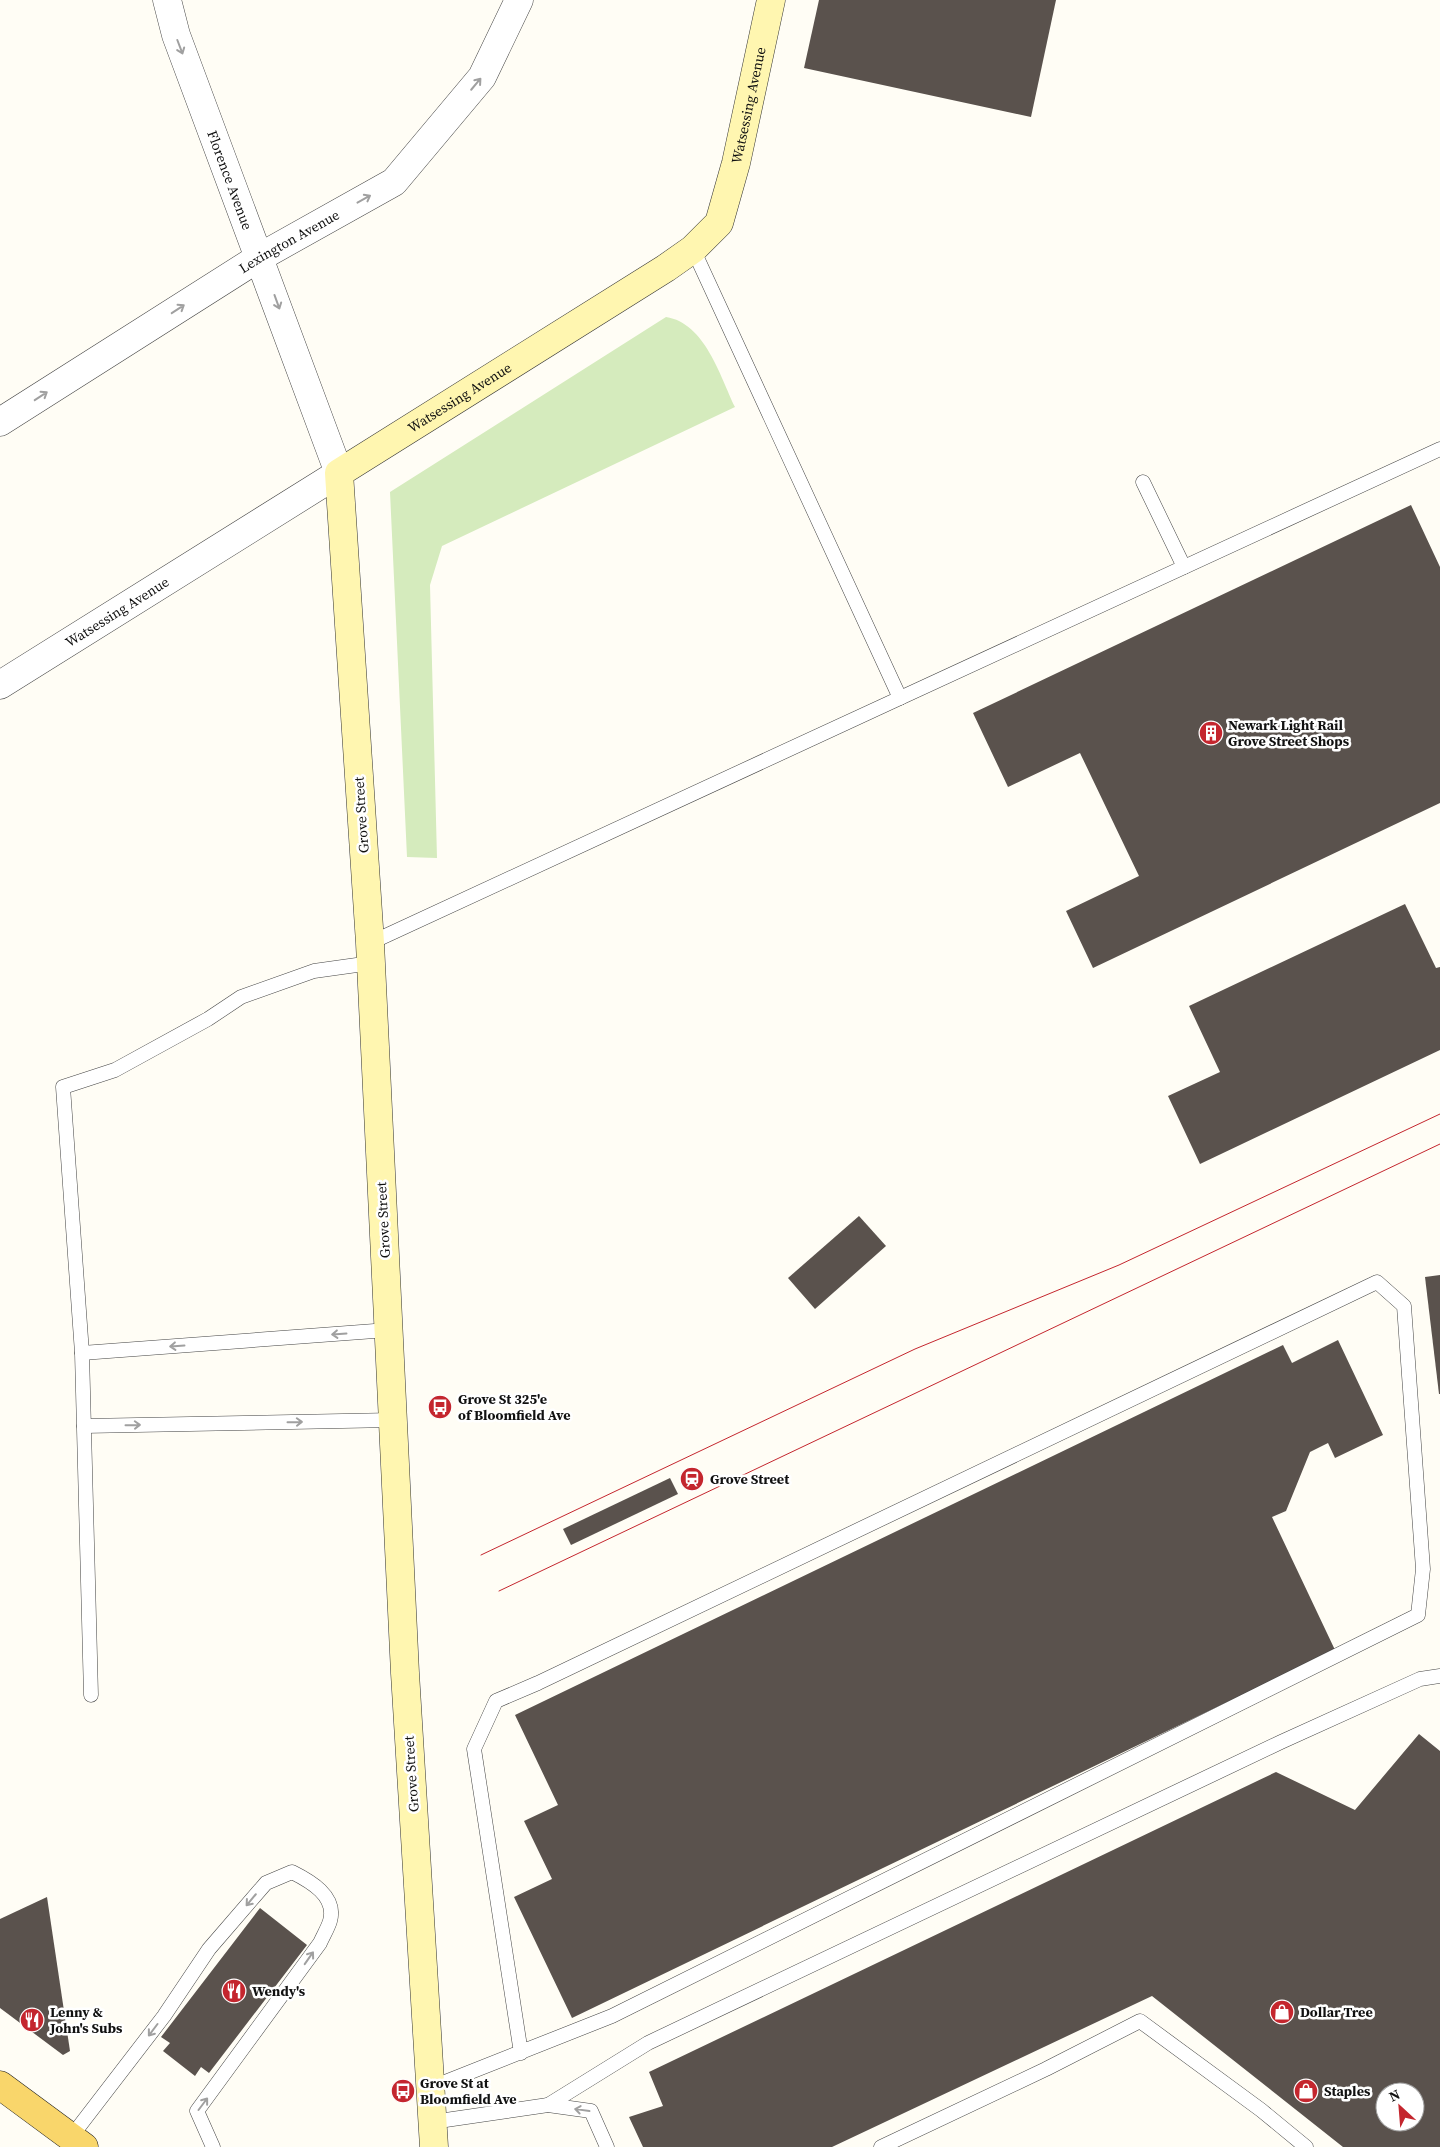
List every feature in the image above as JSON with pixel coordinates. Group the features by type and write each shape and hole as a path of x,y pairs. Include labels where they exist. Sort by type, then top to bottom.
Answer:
{"main road":[{"name":"Watsessing Avenue","path":"339,473 693,250 719,223 726,202 771,0"},
{"name":"Grove Street","path":"339,473 370,953 404,1673 433,2135"},
{"path":"0,2085 73,2144"}],"street":[{"name":"Florence Avenue","path":"167,0 176,35 339,473"},
{"name":"Lexington Avenue","path":"0,422 260,257 394,182 482,77 519,0"},
{"name":"Watsessing Avenue","path":"0,685 339,473"}],"lane":[{"path":"693,250 900,698"},
{"path":"91,1695 82,1353 63,1087 116,1070 208,1019 241,997 370,953 900,698 1440,449"},
{"path":"1143,482 1184,567"},
{"path":"430,2088 521,2053 612,2016 1418,1615 1422,1569 1404,1306 1377,1282 496,1701 474,1750 521,2053"},
{"path":"82,1353 388,1330"},
{"path":"84,1426 393,1420"},
{"path":"433,2135 548,2105 648,2043 1281,1742 1420,1679 1440,1676"},
{"path":"73,2144 209,1949 266,1883 292,1872 314,1883 329,1900 331,1920 320,1943 197,2111 213,2147"},
{"path":"881,2147 1046,2069 1140,2021 1261,2110 1306,2147"},
{"path":"548,2105 591,2111 607,2147"}],"green space":[{"path":"666,317 680,321 701,340 717,366 735,407 442,546 430,585 437,858 407,857 390,492"}],"building":[{"path":"819,0 1056,0 1031,117 804,68"},
{"name":"Newark Light Rail Grove Street Shops","path":"1411,505 1440,567 1440,803 1093,968 1066,911 1139,876 1080,753 1008,787 973,713"},
{"path":"1405,904 1436,968 1440,967 1440,1050 1200,1164 1168,1096 1220,1072 1189,1006"},
{"path":"859,1216 886,1246 815,1309 788,1278"},
{"path":"1440,1275 1440,1394 1439,1394 1425,1277"},
{"path":"1338,1340 1383,1435 1335,1458 1328,1443 1310,1452 1286,1511 1272,1517 1335,1650 572,2018 514,1897 552,1879 524,1821 558,1805 515,1715 1283,1345 1292,1363"},
{"path":"670,1478 678,1494 571,1545 563,1529"},
{"path":"1419,1734 1440,1751 1440,2147 1343,2147 1152,1996 832,2147 643,2147 629,2117 663,2106 649,2072 1276,1772 1355,1810"},
{"path":"47,1897 70,2051 63,2055 0,2008 0,1919"},
{"name":"Wendy's","path":"260,1908 307,1945 209,2073 201,2067 195,2076 163,2051 170,2043 161,2037"}],"tram line":[{"path":"481,1555 915,1349 1119,1265 1440,1114"},
{"path":"499,1591 1440,1144"}],"place":[{"name":"Newark Light Rail Grove Street Shops","path":"1211,733"},
{"name":"Grove St 325'e of Bloomfield Ave","path":"440,1407"},
{"name":"Grove Street","path":"692,1479"},
{"name":"Wendy's","path":"234,1991"},
{"name":"Dollar Tree","path":"1282,2012"},
{"name":"Lenny & John's Subs","path":"32,2020"},
{"name":"Grove St at Bloomfield Ave","path":"403,2091"},
{"name":"Staples","path":"1306,2091"}]}
